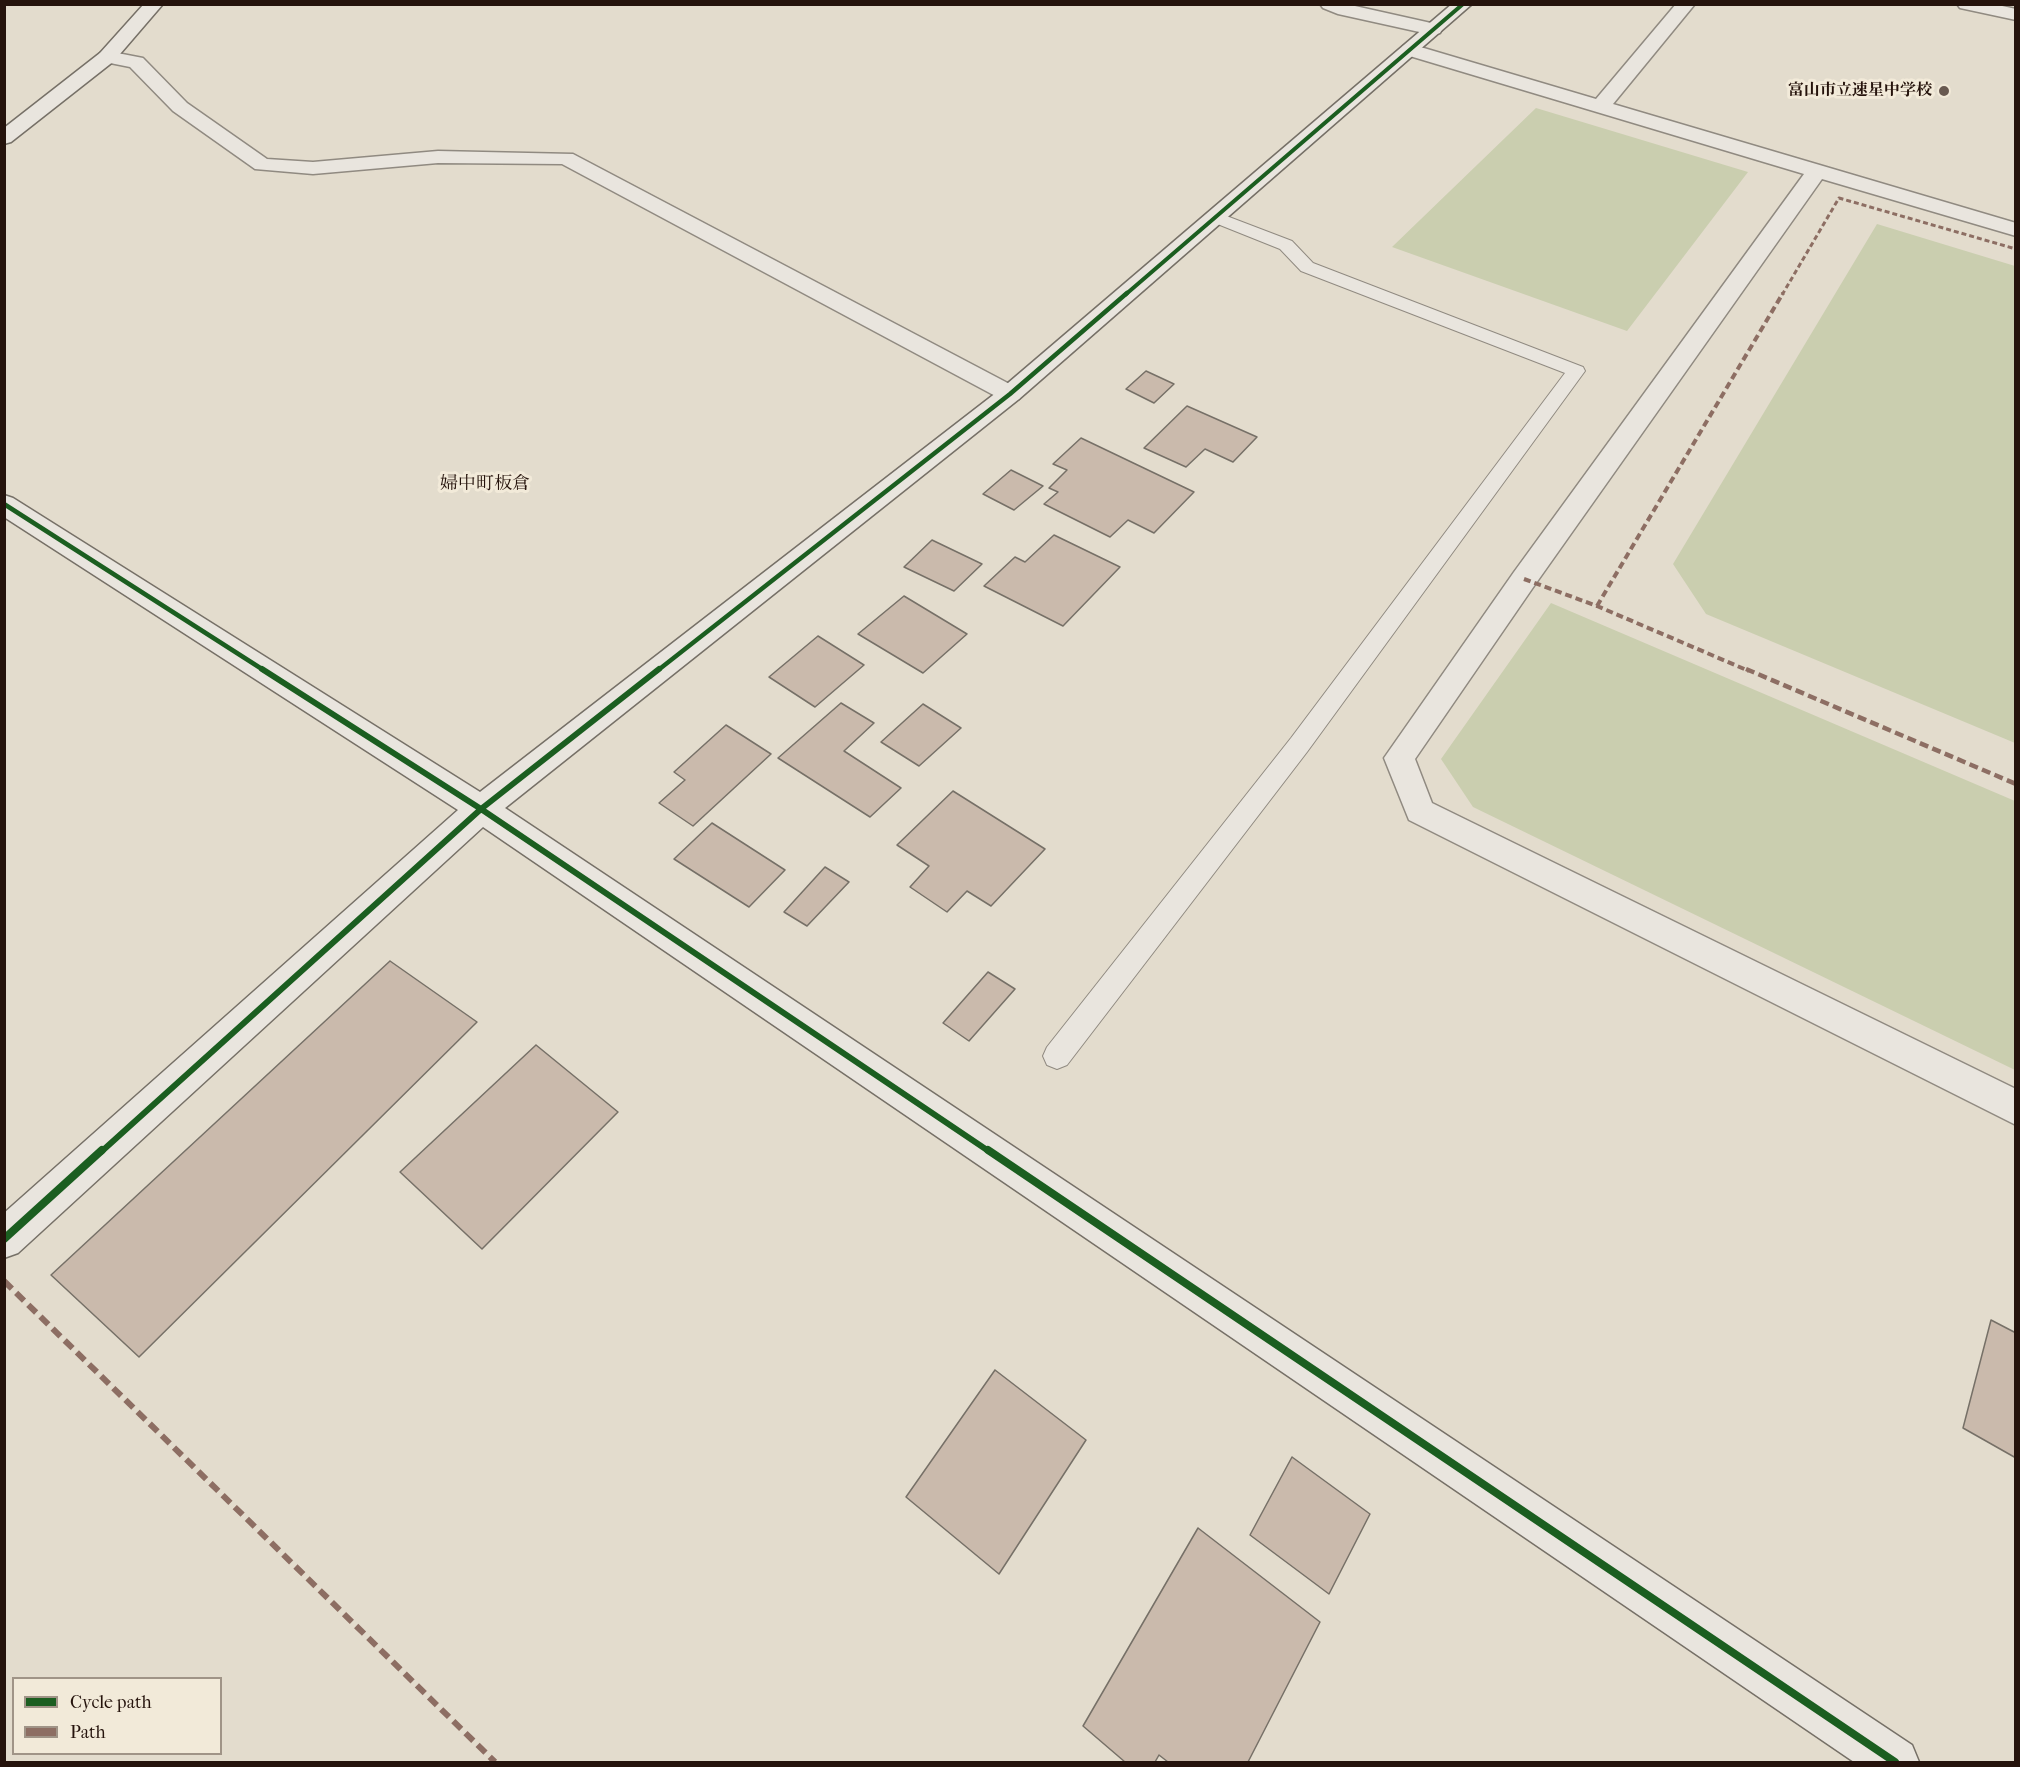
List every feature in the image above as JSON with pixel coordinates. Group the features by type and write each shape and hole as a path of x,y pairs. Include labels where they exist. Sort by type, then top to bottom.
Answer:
{"street":[{"path":"4,138 107,57 154,4"},
{"path":"1329,4 1344,10 1433,29"},
{"path":"4,1239 481,809 1010,394 1463,4"},
{"path":"1601,106 1686,4"},
{"path":"1966,4 2016,15"},
{"path":"1410,50 2016,230"},
{"path":"107,57 136,62 180,107 262,165 313,168 438,157 566,158 1010,394"},
{"path":"1816,171 1399,758 1420,811 2016,1108"},
{"path":"4,504 481,809 1895,1762"}],"lane":[{"path":"1058,1056 1299,745 1576,371 1307,267 1286,245 1216,217"}],"green space":[{"path":"1536,108 1748,172 1627,331 1392,247"},
{"path":"1877,224 2015,266 2015,743 1706,614 1673,564"},
{"path":"1551,603 2015,801 2015,1070 1473,807 1441,759"}],"building":[{"path":"1146,371 1174,384 1154,403 1126,389"},
{"path":"1187,406 1257,437 1233,462 1205,449 1186,467 1144,448"},
{"path":"1081,438 1194,492 1154,533 1128,520 1110,537 1044,504 1058,492 1049,488 1067,470 1053,464"},
{"path":"1011,470 1043,486 1014,510 983,494"},
{"path":"1054,535 1120,567 1063,626 984,586 1015,557 1025,562"},
{"path":"932,540 982,564 954,591 904,567"},
{"path":"904,596 967,634 923,673 858,634"},
{"path":"818,636 864,665 815,707 769,677"},
{"path":"841,703 874,723 844,751 901,788 870,817 778,758"},
{"path":"923,704 961,728 919,766 881,742"},
{"path":"726,725 771,754 693,826 659,803 685,780 674,772"},
{"path":"953,791 1045,849 991,906 967,891 947,912 910,887 929,866 897,845"},
{"path":"712,823 785,870 749,907 674,859"},
{"path":"825,867 849,882 807,926 784,912"},
{"path":"390,961 477,1022 139,1357 51,1275"},
{"path":"988,972 1015,989 969,1041 943,1023"},
{"path":"536,1045 618,1112 482,1249 400,1172"},
{"path":"1991,1320 2016,1333 2016,1458 1963,1428"},
{"path":"995,1370 1086,1440 999,1574 906,1497"},
{"path":"1292,1457 1370,1514 1329,1594 1250,1535"},
{"path":"1198,1528 1320,1622 1248,1762 1168,1762 1159,1755 1155,1762 1125,1762 1083,1726"}],"marked path":[{"path":"1597,606 1839,198 2016,249"},
{"path":"1524,579 1597,606 2016,784"},
{"path":"4,1281 495,1762"}],"cycle path":[{"path":"4,1239 481,809 1010,394 1463,4"},
{"path":"4,504 481,809 1895,1762"}],"place":[{"name":"富山市立速星中学校","path":"1944,91"}],"district":[{"name":"婦中町板倉","path":"485,485"}]}
